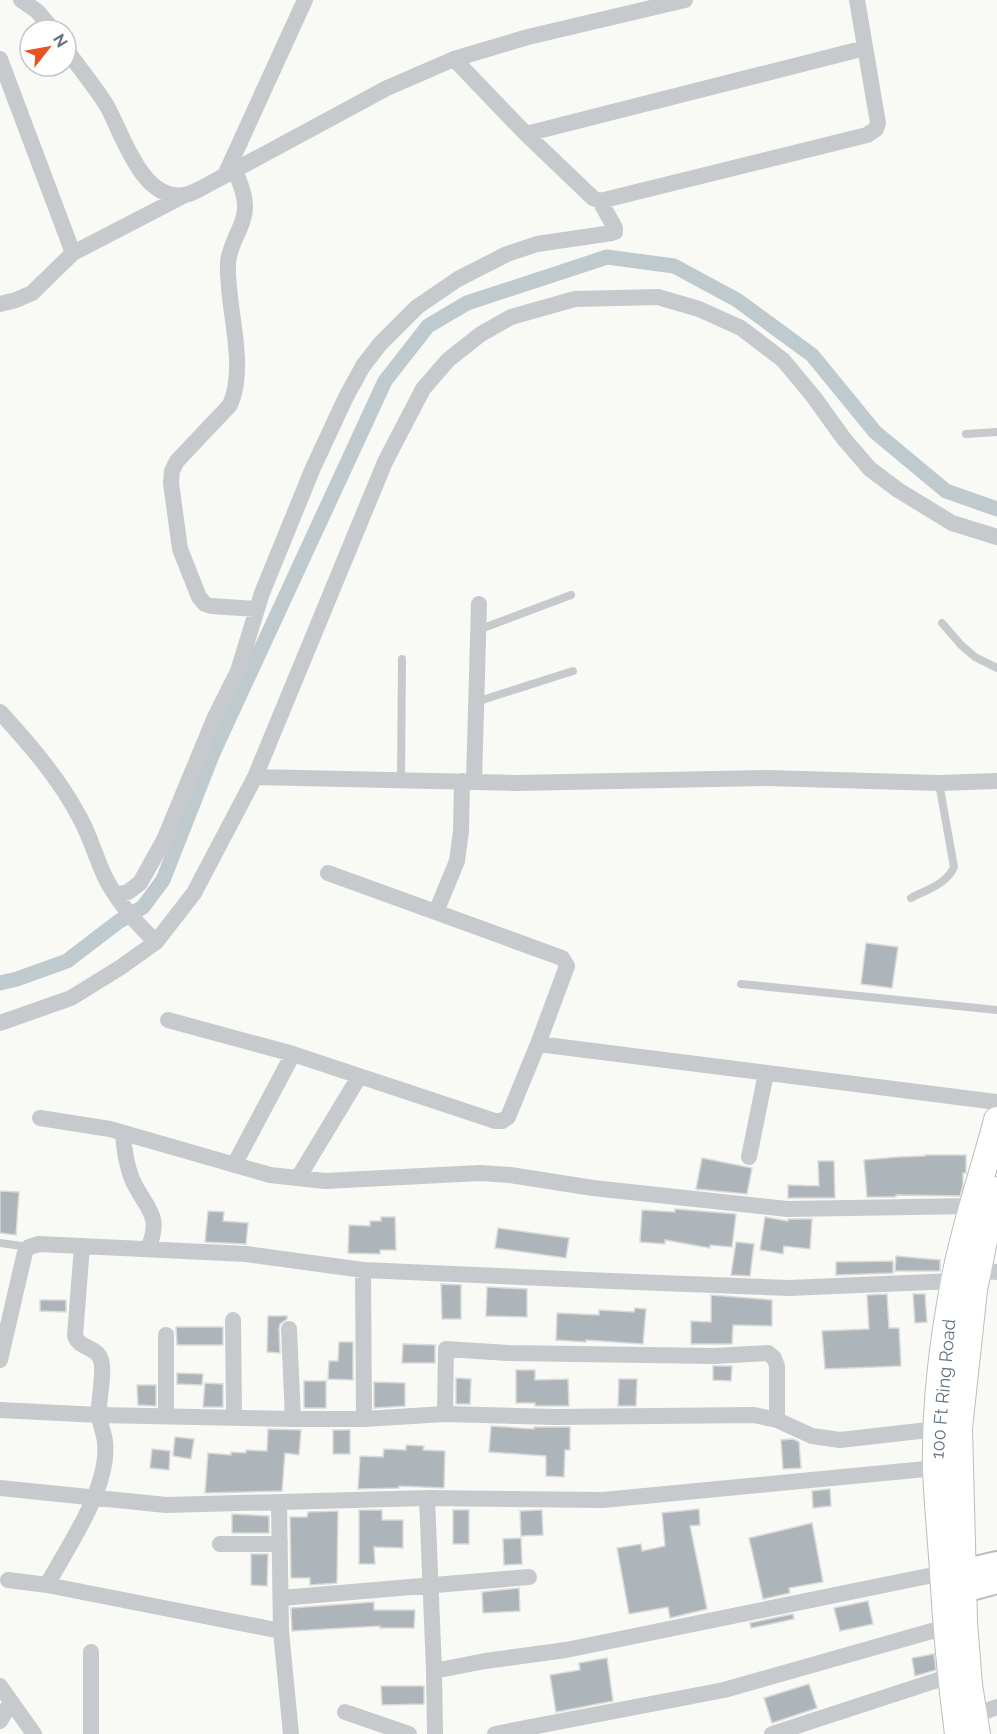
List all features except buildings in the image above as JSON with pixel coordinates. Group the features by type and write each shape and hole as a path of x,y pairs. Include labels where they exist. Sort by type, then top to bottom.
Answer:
{"main road":[{"name":"100 Ft Ring Road","path":"977,1723 969,1685 964,1622 954,1582 936,1468 937,1429 954,1281 997,1120"},
{"name":"100 Ft Ring Road","path":"977,1723 950,1676 946,1627 961,1544 958,1428 972,1302 988,1271 988,1221 997,1190"}],"street":[{"path":"21,0 43,18"},
{"path":"230,172 305,0"},
{"path":"0,304 32,293 73,253 184,195 198,190 387,88 454,59 528,37 685,0"},
{"path":"454,59 526,134 593,198 600,201 873,132 878,123 857,0"},
{"path":"526,134 865,48"},
{"path":"0,59 73,253"},
{"path":"78,66 106,104 137,166 146,178 163,192 184,195"},
{"path":"230,172 244,195 246,206 228,259 237,376 235,395 230,405 177,461 172,471 171,483 180,549 199,597 205,604 212,606 256,609"},
{"path":"119,899 140,883 164,840 215,717 238,671 256,609 313,468 363,366 380,344 417,306 458,279 507,254 537,244 615,232 600,201"},
{"path":"0,1023 71,998 122,967 194,893 255,777 385,462 423,389 448,360 481,334 511,317 575,298 658,297 699,309 741,328 783,360 870,469 898,490 952,523 997,537"},
{"path":"436,912 457,861 476,702 479,604"},
{"path":"0,712 30,744 65,792 82,820 105,877 119,899 151,938"},
{"path":"255,777 468,782 767,778 939,783 997,781"},
{"path":"168,1020 293,1054 495,1121 502,1121 508,1117 567,966 565,962 562,958 328,873"},
{"path":"538,1044 997,1102"},
{"path":"234,1165 293,1054"},
{"path":"749,1157 766,1073"},
{"path":"298,1178 359,1077"},
{"path":"40,1118 110,1129 270,1175 325,1181 480,1173 787,1209 973,1206"},
{"path":"123,1133 127,1163 154,1221 155,1234 148,1249"},
{"path":"0,1360 25,1252 29,1247 39,1244 246,1254 363,1270 789,1288 954,1281"},
{"path":"47,1585 95,1497 102,1470 105,1443 99,1415 102,1361 95,1350 80,1344 75,1336 82,1246"},
{"path":"363,1270 364,1419"},
{"path":"233,1320 234,1417"},
{"path":"289,1329 293,1419"},
{"path":"166,1335 166,1416"},
{"path":"445,1414 447,1349 508,1353 714,1356 768,1353 774,1358 777,1366 777,1420"},
{"path":"0,1410 99,1415 293,1419 364,1419 445,1414 555,1417 754,1415 777,1420 812,1436 840,1440 937,1429"},
{"path":"0,1488 166,1505 427,1498 615,1499 936,1468"},
{"path":"427,1498 435,1734"},
{"path":"279,1502 281,1631 291,1734"},
{"path":"220,1544 280,1544"},
{"path":"954,1582 997,1563"},
{"path":"281,1598 529,1577"},
{"path":"8,1580 47,1585 281,1631"},
{"path":"434,1671 954,1582 997,1582"},
{"path":"495,1734 724,1690 946,1627"},
{"path":"91,1652 91,1734"},
{"path":"772,1734 950,1676"},
{"path":"0,1686 34,1734"},
{"path":"0,1721 11,1702"},
{"path":"345,1712 409,1734"}],"lane":[{"path":"966,434 997,432"},
{"path":"478,630 571,596"},
{"path":"942,623 975,657 997,668"},
{"path":"401,780 402,660"},
{"path":"476,702 573,671"},
{"path":"911,898 943,881 951,875 954,867 939,783"},
{"path":"741,984 997,1010"},
{"path":"0,1243 29,1247"}],"waterway":[{"path":"0,983 67,961 118,922 143,907 163,880 213,753 385,381 428,326 467,303 607,257 674,266 737,300 812,355 875,432 946,491 997,509"}]}
